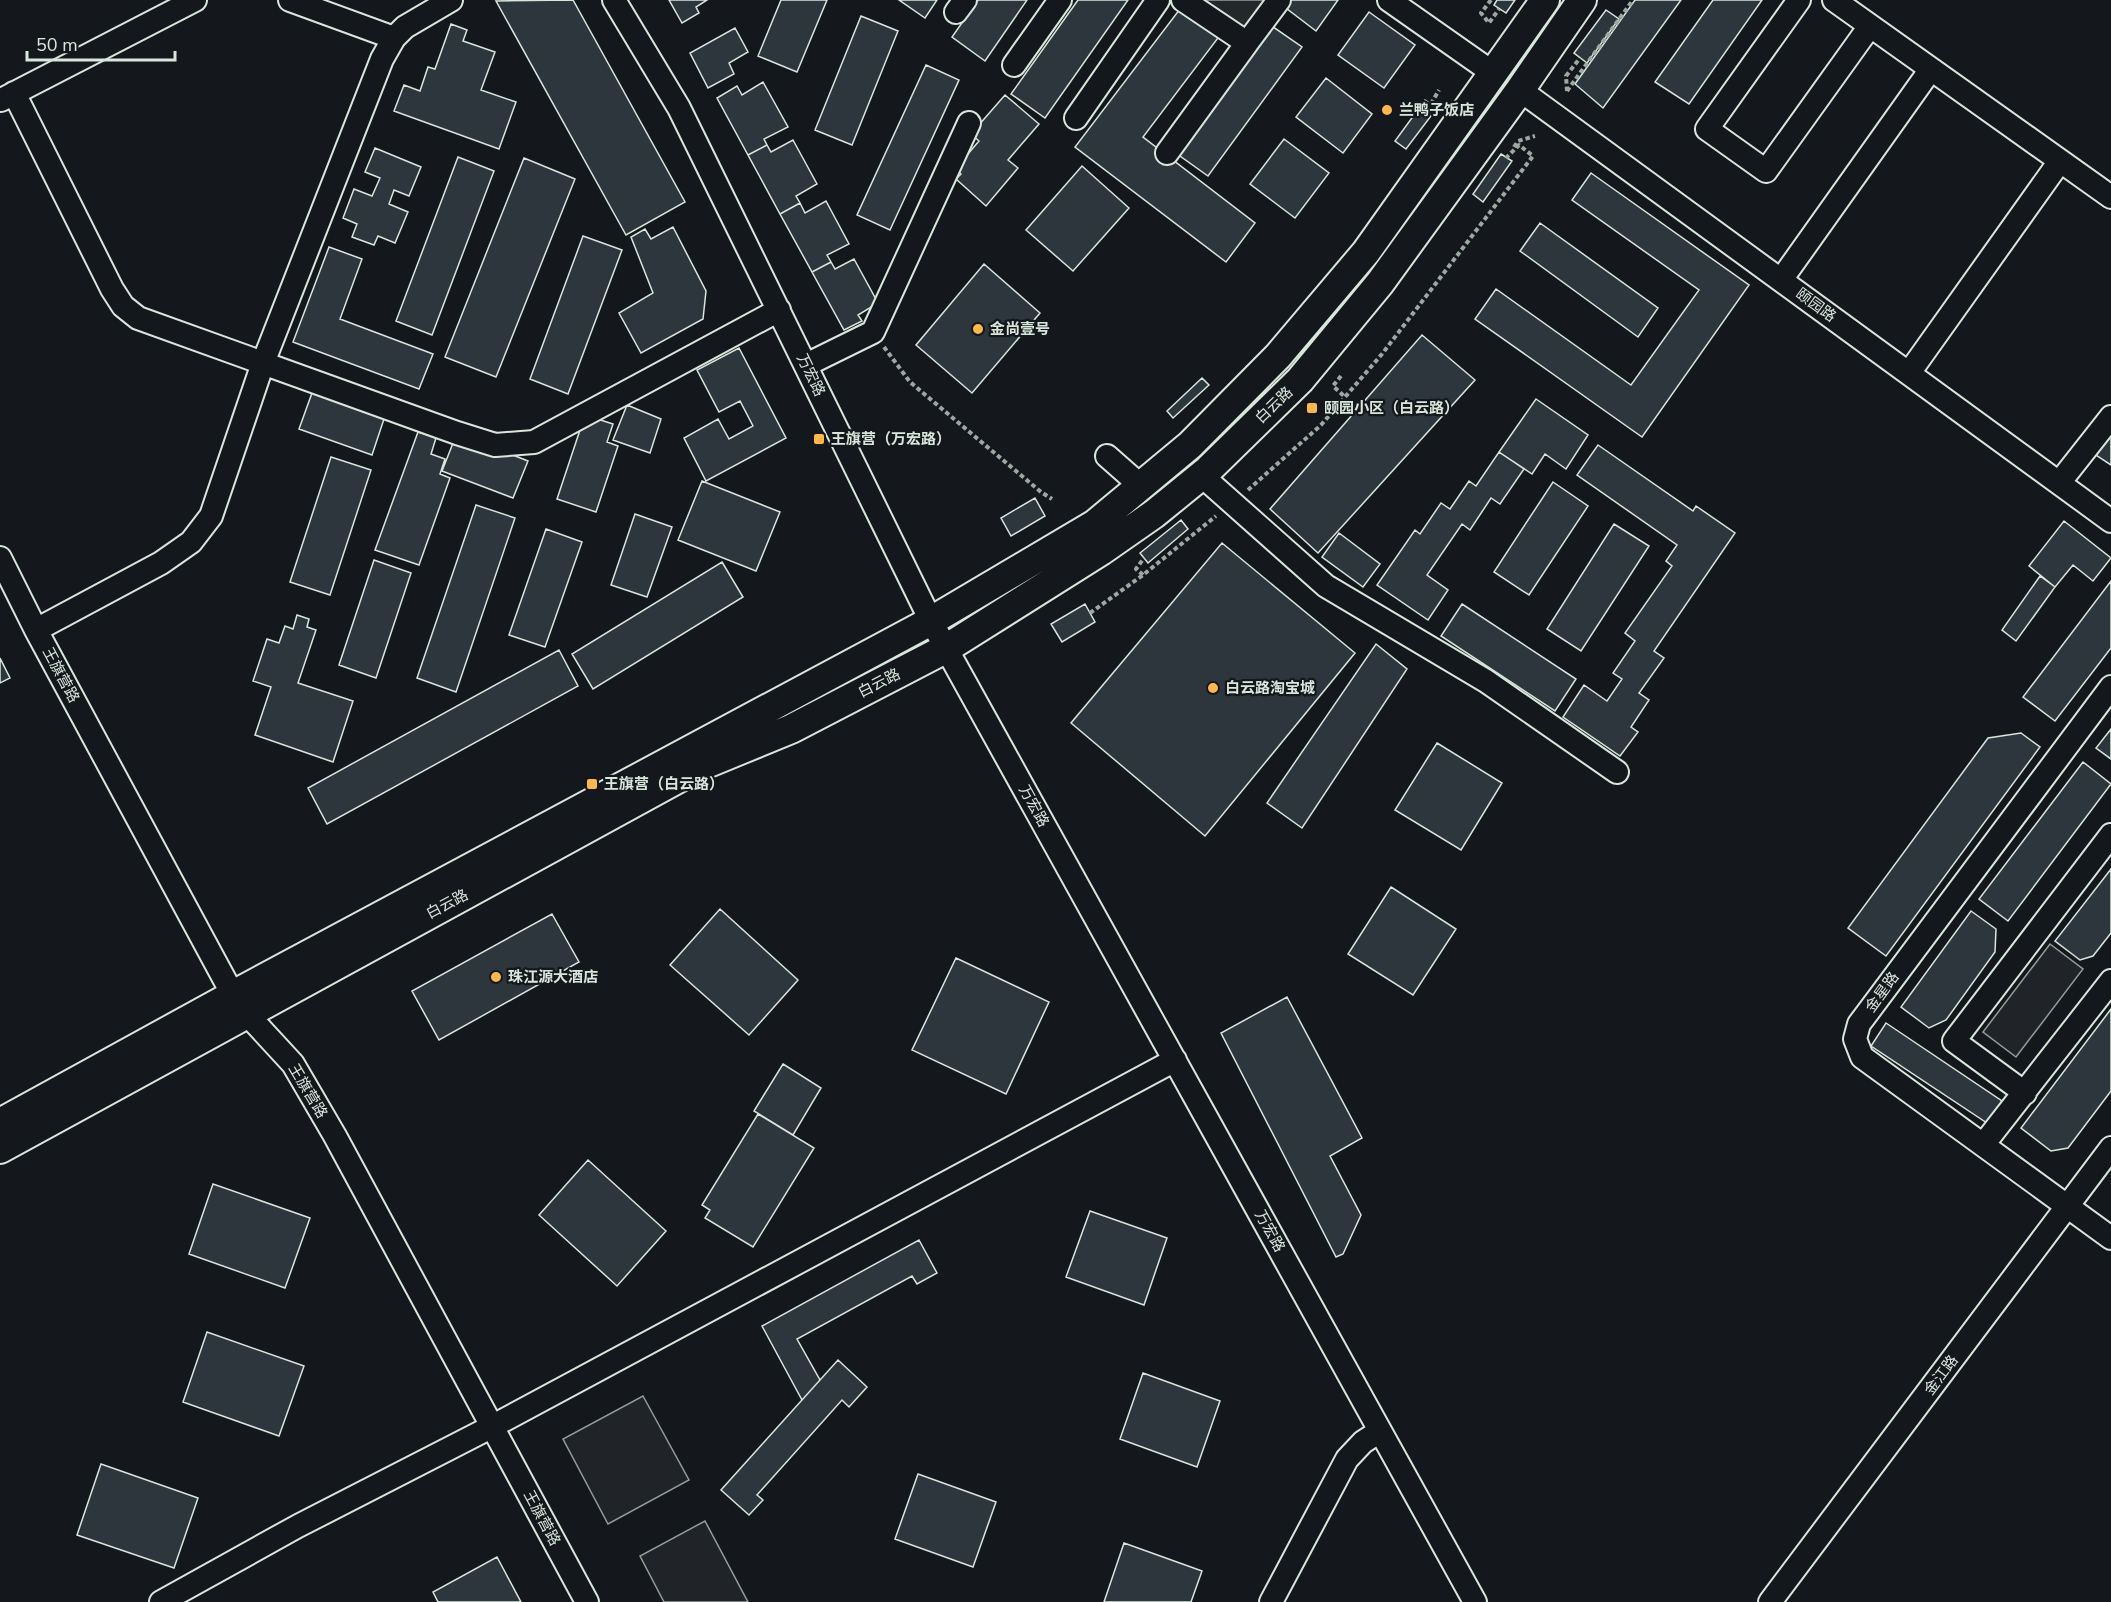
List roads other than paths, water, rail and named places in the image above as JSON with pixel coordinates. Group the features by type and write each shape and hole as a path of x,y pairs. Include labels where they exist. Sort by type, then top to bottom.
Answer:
{"main road":[{"name":"白云路","path":"0,1149 240,1004 931,621 1095,524 1190,445 1278,356 1366,252 1545,0"},
{"name":"白云路","path":"0,1123 240,1004 701,766 791,729 946,648 1101,552 1154,514 1201,476 1300,380 1380,283 1520,90 1582,0"}],"street":[{"path":"195,0 7,97 112,289 123,306 138,318 495,445 534,442 779,310"},
{"path":"290,0 394,38"},
{"path":"36,630 161,562 191,542 211,516 263,363 382,59 394,38 405,27 451,0"},
{"name":"万宏路","path":"614,0 679,108 931,621 1475,1602"},
{"path":"1014,65 1060,0"},
{"path":"1076,118 1158,0"},
{"path":"1183,0 1247,43"},
{"path":"1167,153 1279,0"},
{"path":"1389,0 1493,73"},
{"path":"1799,0 1707,129 1766,171 1870,26"},
{"path":"1834,0 2111,197"},
{"path":"1781,280 1931,69"},
{"name":"颐园路","path":"1520,90 2111,521"},
{"path":"806,365 873,332 969,123"},
{"path":"1909,373 2060,161"},
{"path":"2059,483 2111,417"},
{"path":"1107,456 1141,486"},
{"path":"1201,476 1326,586 1486,681 1617,772"},
{"name":"王旗营路","path":"0,558 36,630 240,1004 293,1064 335,1136 587,1602"},
{"name":"金星路","path":"2111,687 1859,1024 1855,1039 1862,1057 2111,1238"},
{"path":"2025,1093 1954,1041 2111,835"},
{"path":"1983,1145 2111,981"},
{"path":"161,1602 298,1526 493,1426 1175,1060"},
{"name":"金江路","path":"1770,1602 2111,1148"},
{"path":"1271,1602 1347,1459 1363,1442 1380,1431"}],"place":[{"name":"兰鸭子饭店","path":"1387,110"},
{"name":"金尚壹号","path":"978,329"},
{"name":"颐园小区（白云路）","path":"1312,408"},
{"name":"王旗营（万宏路）","path":"819,439"},
{"name":"白云路淘宝城","path":"1213,688"},
{"name":"王旗营（白云路）","path":"592,784"},
{"name":"珠江源大酒店","path":"496,977"}]}
